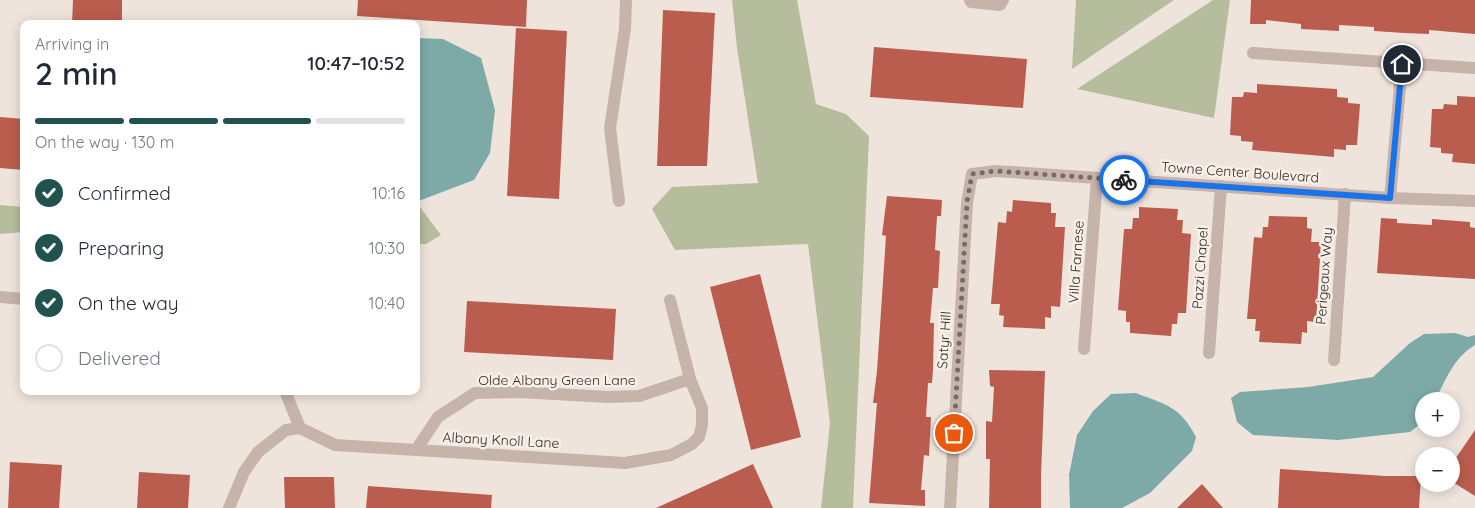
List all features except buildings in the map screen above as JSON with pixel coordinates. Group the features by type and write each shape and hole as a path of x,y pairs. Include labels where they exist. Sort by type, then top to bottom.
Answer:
{"street":[{"path":"619,201 610,128 624,29 626,0"},
{"path":"970,0 971,2 1000,5 1003,0"},
{"path":"1253,53 1475,68"},
{"path":"1390,198 1402,64"},
{"name":"Towne Center Boulevard","path":"972,174 996,171 1390,198 1475,201"},
{"name":"Satyr Hill","path":"950,508 967,202 972,174"},
{"name":"Villa Farnese","path":"1084,349 1097,178"},
{"name":"Pazzi Chapel","path":"1209,353 1221,186"},
{"name":"Perigeaux Way","path":"1334,360 1345,194"},
{"path":"0,297 20,298"},
{"path":"670,300 690,379"},
{"name":"Albany Knoll Lane","path":"300,428 335,445 625,463 671,454 692,444 699,436 702,425 702,408 690,379"},
{"name":"Olde Albany Green Lane","path":"416,450 438,418 475,394 519,392 608,397 639,396 690,379"},
{"path":"229,508 244,472 258,452 286,430 300,428 287,395"}],"green space":[{"path":"732,0 797,0 816,104 846,114 869,136 853,508 821,508 830,423 808,244 675,250 652,209 672,187 758,183 737,48"},
{"path":"1076,0 1174,0 1072,69"},
{"path":"1213,0 1230,0 1214,118 1077,89"},
{"path":"0,205 20,207 20,232 0,234"},
{"path":"420,207 441,235 426,244 420,244"}],"water":[{"path":"420,38 443,39 481,58 495,110 490,153 474,180 420,200"},
{"path":"1455,333 1468,337 1475,335 1475,345 1461,356 1440,392 1415,392 1415,428 1410,432 1338,440 1253,435 1237,422 1231,398 1240,392 1308,387 1373,377 1410,343 1424,334"},
{"path":"1136,393 1164,404 1184,419 1196,437 1192,451 1150,493 1122,508 1070,508 1069,475 1077,435 1093,411 1111,394"}],"way so far":[{"path":"954,433 967,202 972,174 996,171 1124,180"}],"route":[{"path":"1124,180 1390,198 1402,64"}]}
